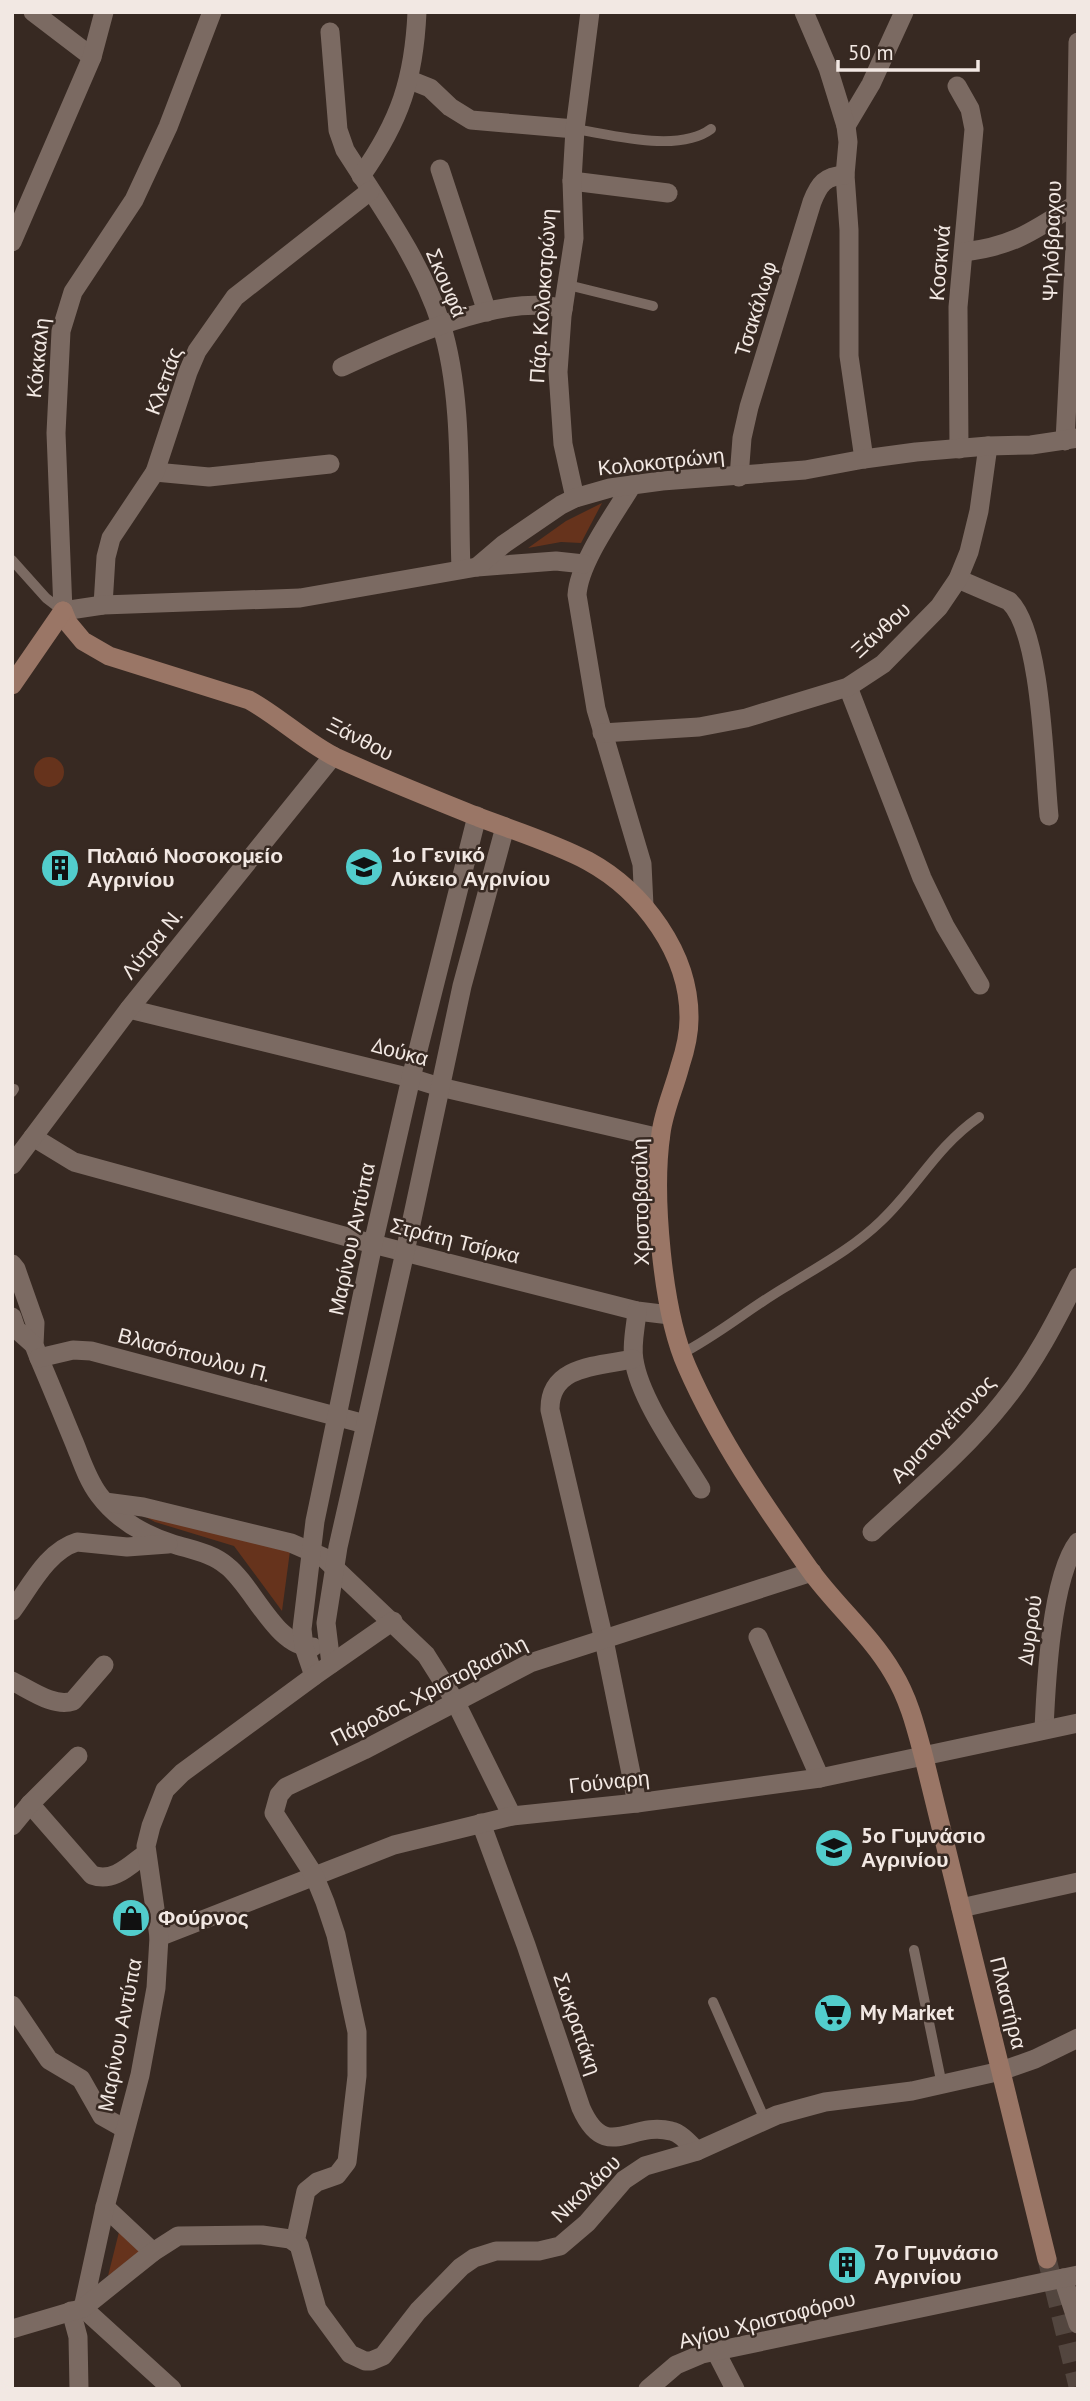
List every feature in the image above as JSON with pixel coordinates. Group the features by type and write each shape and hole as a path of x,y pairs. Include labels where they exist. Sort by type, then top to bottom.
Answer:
{"main road":[{"path":"12,685 63,611"},
{"name":"Ξάνθου","path":"63,611 75,633 94,649 249,700 333,756 586,860 625,887 644,906"},
{"name":"Χριστοβασίλη","path":"644,906 659,927 681,968 689,1005 687,1041 660,1138 660,1219 670,1315 681,1354 735,1460 811,1572 892,1670 912,1713 924,1758"},
{"name":"Πλαστήρα","path":"924,1758 1047,2259"}],"street":[{"path":"33,12 92,57"},
{"path":"13,239 92,57 104,12"},
{"name":"Κόκκαλη","path":"63,611 56,433 61,331 74,292 134,200 168,127 212,12"},
{"path":"366,183 410,80 418,12"},
{"name":"Πάρ. Κολοκοτρώνη","path":"575,498 559,413 558,372 575,218 572,181 575,129 590,12"},
{"path":"804,12 828,68 846,126 849,356 864,459"},
{"path":"846,126 871,84 904,12"},
{"name":"Σκουφά","path":"330,32 338,130 345,150 404,245 442,327 456,409 469,568"},
{"name":"Ψηλόβραχου","path":"1072,440 1078,43"},
{"path":"410,80 430,88 450,107 471,120 575,129"},
{"name":"Κοσκινά","path":"957,86 970,108 974,128 958,307 959,449"},
{"path":"440,169 487,312"},
{"name":"Τσακάλωφ","path":"738,477 740,449 749,407 812,202 826,178 845,175"},
{"path":"572,181 668,193"},
{"name":"Κλεπάς","path":"103,605 106,557 111,538 155,472 192,361 227,306 366,183"},
{"path":"964,252 992,249 1020,239 1076,204"},
{"path":"342,367 487,312 539,304 563,309"},
{"name":"Κολοκοτρώνη","path":"469,568 575,498 632,485 738,477 805,470 864,459 1072,440"},
{"name":"Ξάνθου","path":"602,733 678,729 746,718 848,687 883,664 939,607 958,579 979,512 988,446"},
{"path":"155,472 209,477 330,464"},
{"path":"632,485 583,564 578,583 578,603 588,672 602,733 642,864 644,906"},
{"path":"63,611 103,605 300,598 469,568 556,561 583,564"},
{"path":"958,579 1009,601 1025,627 1035,668 1049,816"},
{"path":"848,687 922,878 945,926 980,985"},
{"name":"Λύτρα Ν.","path":"12,1165 129,1009 333,756"},
{"name":"Μαρίνου Αντύπα","path":"314,1676 304,1647 303,1622 312,1550 337,1416 411,1078 477,816"},
{"path":"12,1264 35,1323 37,1351 87,1475 105,1502 136,1529 224,1563 236,1573 292,1642 330,1655 326,1623 335,1566 365,1424 467,964 505,827"},
{"path":"442,957 467,964"},
{"name":"Δούκα","path":"129,1009 440,1087 660,1138"},
{"name":"Στράτη Τσίρκα","path":"33,1137 74,1162 373,1244 637,1311 670,1315"},
{"name":"Αριστογείτονος","path":"872,1532 958,1451 1002,1403 1040,1350 1078,1277"},
{"path":"637,1311 633,1359 651,1406 701,1489"},
{"path":"12,1317 16,1328 37,1351"},
{"name":"Βλασόπουλου Π.","path":"37,1351 91,1351 365,1424"},
{"path":"633,1359 577,1371 562,1377 554,1386 550,1397 550,1410 604,1640 637,1803"},
{"path":"105,1502 143,1507 312,1550 335,1566 426,1655 455,1701 512,1816"},
{"path":"12,1611 47,1563 69,1544 76,1542 137,1547 172,1544"},
{"name":"Δυρρού","path":"1044,1729 1045,1692 1059,1588 1065,1565 1078,1542"},
{"name":"Πάροδος Χριστοβασίλη","path":"295,2242 306,2191 317,2182 337,2175 345,2168 357,2076 357,2032 336,1935 314,1875 274,1813 279,1795 286,1787 364,1750 530,1663 811,1572"},
{"name":"Μαρίνου Αντύπα","path":"77,2309 140,2075 156,1989 159,1937 145,1854 151,1826 169,1784 314,1676 330,1655 393,1621"},
{"path":"758,1637 820,1779"},
{"path":"12,1681 55,1702 70,1703 104,1665"},
{"name":"Γούναρη","path":"159,1937 394,1845 481,1823 512,1816 820,1779 1078,1723"},
{"path":"12,1826 78,1756"},
{"path":"30,1804 92,1875 99,1878 113,1877 145,1854"},
{"name":"Σωκρατάκη","path":"481,1823 581,2108 591,2127 596,2132 612,2137 652,2130 672,2131 697,2151"},
{"path":"961,1908 1078,1882"},
{"path":"12,2005 49,2060 78,2076 102,2116 125,2129"},
{"name":"Νικολάου","path":"295,2242 301,2250 317,2309 350,2354 371,2361 383,2356 418,2311 461,2267 474,2258 496,2251 539,2251 560,2246 587,2223 624,2180 645,2166 697,2151 765,2120 825,2102 912,2091 1000,2071 1035,2059 1078,2038"},
{"path":"105,2207 153,2252"},
{"path":"12,2329 77,2309 170,2239 187,2235 262,2235 295,2242"},
{"name":"Αγίου Χριστοφόρου","path":"648,2389 683,2361 716,2352 1070,2277 1078,2324"},
{"path":"77,2309 79,2389"},
{"path":"77,2309 172,2389"},
{"path":"716,2352 735,2389"}],"lane":[{"path":"575,129 668,142 695,138 711,130"},
{"path":"568,285 653,306"},
{"path":"12,560 46,598 63,611"},
{"path":"681,1354 715,1335 862,1238 905,1196 941,1149 979,1117"},
{"path":"914,1950 942,2085"},
{"path":"713,2002 765,2120"}],"shaded area":[{"path":"602,503 581,543 561,542 528,548 566,521"},
{"path":"49,757 60,761 64,772 60,783 49,787 38,783 34,772 38,761"},
{"path":"144,1516 290,1551 282,1611 234,1546 155,1522"},
{"path":"119,2232 143,2249 108,2276"}],"tunnel":[{"path":"1047,2259 1078,2386"}],"place":[{"name":"1ο Γενικό Λύκειο Αγρινίου","path":"364,867"},
{"name":"Παλαιό Νοσοκομείο Αγρινίου","path":"60,868"},
{"name":"5ο Γυμνάσιο Αγρινίου","path":"834,1848"},
{"name":"Φούρνος","path":"131,1918"},
{"name":"My Market","path":"833,2013"},
{"name":"7ο Γυμνάσιο Αγρινίου","path":"847,2265"}]}
